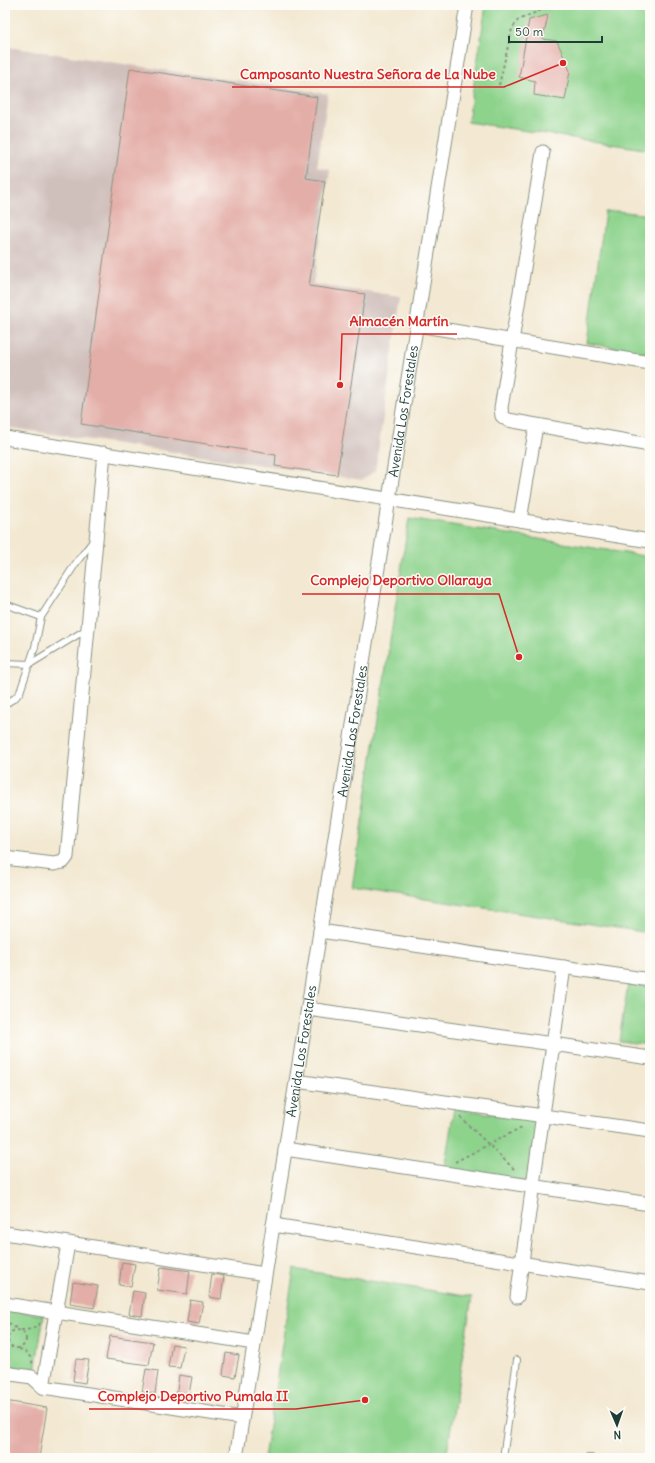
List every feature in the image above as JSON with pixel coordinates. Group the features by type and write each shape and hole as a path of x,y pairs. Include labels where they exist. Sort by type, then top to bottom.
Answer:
{"street":[{"name":"Avenida Los Forestales","path":"236,1458 467,5"},
{"path":"543,152 500,408 502,416 508,420 536,426 650,445"},
{"path":"417,325 650,363"},
{"path":"520,520 536,426"},
{"path":"5,438 650,541"},
{"path":"5,858 54,864 63,862 67,857 104,453"},
{"path":"320,931 650,980"},
{"path":"517,1296 564,967"},
{"path":"308,1009 650,1058"},
{"path":"296,1081 650,1131"},
{"path":"285,1149 650,1204"},
{"path":"273,1225 650,1283"},
{"path":"5,1233 265,1274"},
{"path":"43,1387 68,1244"},
{"path":"5,1304 254,1343"},
{"path":"5,1373 32,1377 43,1387 242,1418"}],"lane":[{"path":"5,704 15,698 20,692 35,647 41,617 76,563 96,537"},
{"path":"5,604 41,617"},
{"path":"5,663 30,664 88,628"},
{"path":"503,1458 517,1360"}],"path":[{"path":"499,85 512,29 518,20 553,5"},
{"path":"453,1103 452,1110 533,1187"},
{"path":"443,1173 444,1167 543,1116"},
{"path":"5,1318 14,1328 20,1330 22,1331 26,1336 26,1342 22,1347 12,1347 8,1342 8,1336 14,1330 20,1330 30,1330 40,1324 42,1310"},
{"path":"5,1348 9,1347 22,1349 32,1360 32,1377"}],"shaded area":[{"path":"8,47 328,94 317,167 330,170 313,284 401,297 375,471 362,480 5,427 5,67"}],"green space":[{"path":"486,5 650,5 650,150 468,122"},
{"path":"617,211 650,215 650,354 587,343 605,212"},
{"path":"409,518 650,557 650,933 352,888"},
{"path":"628,984 650,987 650,1045 619,1041"},
{"path":"454,1108 538,1121 529,1182 444,1170"},
{"path":"294,1269 472,1297 446,1458 264,1458"},
{"path":"5,1309 44,1315 35,1371 5,1366"}],"building":[{"path":"548,15 543,39 557,41 570,71 565,100 534,95 535,81 519,77 529,20"},
{"path":"130,68 317,97 306,178 325,181 309,286 365,294 337,475 275,466 276,455 81,424"},
{"path":"122,1262 135,1264 131,1287 119,1285"},
{"path":"161,1267 190,1271 187,1294 157,1290"},
{"path":"212,1274 224,1276 221,1299 209,1297"},
{"path":"73,1282 98,1286 94,1308 70,1304"},
{"path":"133,1291 145,1293 142,1316 129,1314"},
{"path":"190,1300 203,1302 199,1324 187,1322"},
{"path":"110,1336 153,1342 149,1365 106,1359"},
{"path":"172,1344 184,1346 180,1368 168,1367"},
{"path":"226,1353 239,1355 235,1377 223,1375"},
{"path":"76,1359 89,1360 85,1383 73,1381"},
{"path":"146,1369 158,1371 155,1394 142,1392"},
{"path":"179,1375 192,1377 188,1400 176,1398"},
{"path":"5,1401 47,1408 39,1458 5,1458"}],"place":[{"name":"Camposanto Nuestra Señora de La Nube","path":"563,63"},
{"name":"Almacén Martín","path":"340,385"},
{"name":"Complejo Deportivo Ollaraya","path":"519,657"},
{"name":"Complejo Deportivo Pumala II","path":"365,1400"}]}
